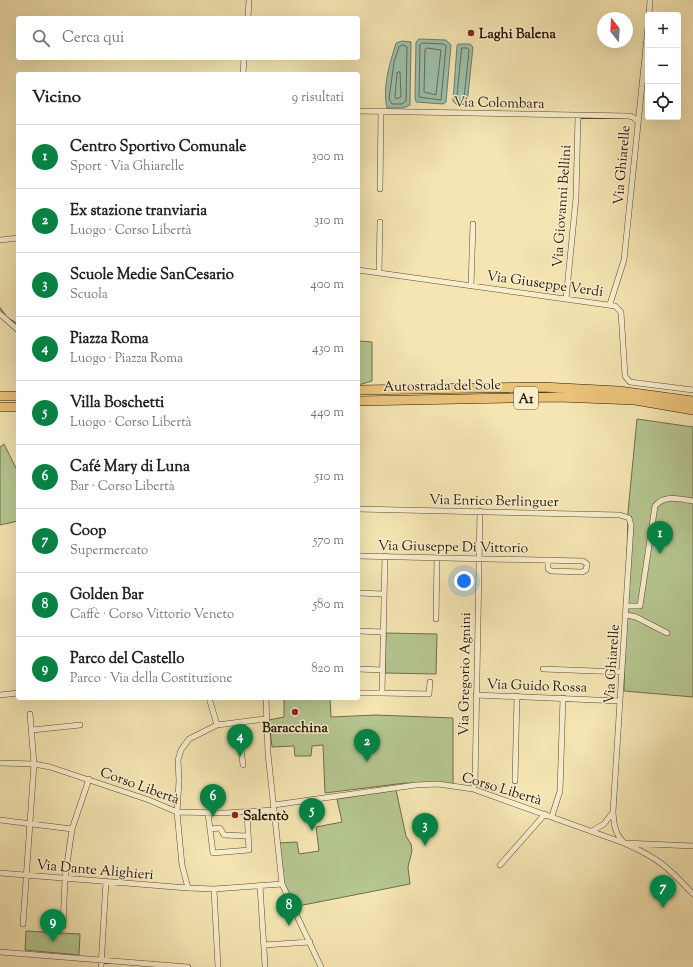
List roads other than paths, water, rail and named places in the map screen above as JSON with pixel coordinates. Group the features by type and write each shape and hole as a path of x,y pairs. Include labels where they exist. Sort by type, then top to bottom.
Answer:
{"highway":[{"name":"Autostrada del Sole","path":"360,390 542,387 619,391 693,401"},
{"path":"0,396 16,396"},
{"name":"Autostrada del Sole","path":"360,401 565,398 635,400 693,410"},
{"path":"0,407 16,407"}],"street":[{"path":"248,16 249,0"},
{"path":"649,12 650,0"},
{"name":"Via Ghiarelle","path":"612,305 624,260 637,122 640,113 646,48"},
{"path":"242,72 244,60"},
{"name":"Via Colombara","path":"360,111 629,116 634,117 637,122"},
{"path":"380,189 381,112"},
{"name":"Via Giovanni Bellini","path":"566,299 576,198 578,116"},
{"path":"379,272 380,222"},
{"name":"Via Giuseppe Verdi","path":"471,286 473,224"},
{"path":"0,240 16,238"},
{"name":"Via Giuseppe Verdi","path":"360,270 612,305"},
{"path":"612,305 622,312 625,376 627,380 630,382 693,390"},
{"path":"0,314 16,328"},
{"path":"626,606 640,606 655,506 661,500 668,498 693,501"},
{"name":"Via Enrico Berlinguer","path":"360,509 620,515 628,518"},
{"name":"Via Gregorio Agnini","path":"473,788 475,784 480,512"},
{"name":"Via Ghiarelle","path":"614,828 613,812 631,525 628,518"},
{"name":"Via Giuseppe Di Vittorio","path":"360,556 478,558 548,560 582,561 586,564 586,570 582,572 551,572 548,569 548,560"},
{"path":"382,693 385,556"},
{"path":"436,620 437,558"},
{"path":"360,593 384,594"},
{"path":"626,616 636,617 667,634"},
{"path":"360,631 383,632"},
{"path":"360,669 382,670"},
{"path":"543,669 622,672"},
{"path":"360,693 429,694 430,682"},
{"path":"0,695 16,693"},
{"name":"Via Guido Rossa","path":"476,695 620,701"},
{"path":"515,781 517,696"},
{"path":"552,816 560,791 563,698"},
{"path":"210,700 217,725"},
{"path":"266,700 265,719 282,884 321,967"},
{"path":"23,924 34,764 30,714"},
{"path":"188,888 182,865 177,812 179,781 178,760 181,750 189,739 217,725 265,719"},
{"path":"238,722 243,765"},
{"path":"32,730 80,724"},
{"name":"Corso Libertà","path":"0,762 34,764 50,767 149,800 177,812 247,812 416,785 438,784 473,788 606,836 648,853 665,865 693,894"},
{"path":"63,926 65,878 72,828 89,780"},
{"path":"208,813 213,853 249,850 247,812"},
{"path":"592,831 604,824 613,812"},
{"path":"500,865 545,814"},
{"path":"0,820 30,822 72,828"},
{"path":"604,824 603,830 606,836 614,828 624,843 693,846"},
{"path":"210,828 220,828 224,836 248,836"},
{"name":"Via Dante Alighieri","path":"0,873 188,888 214,889 282,884"},
{"path":"101,967 106,881"},
{"path":"260,886 265,965"},
{"path":"214,889 218,967"},
{"path":"264,946 310,942"},
{"path":"0,952 188,967"}],"water":[{"path":"419,39 446,40 451,45 446,102 443,104 416,102 416,42"},
{"path":"402,41 411,42 410,105 403,108 387,108 385,92 389,67 396,43"},
{"path":"458,44 470,44 473,47 467,104 457,105 453,101"}],"waterway":[{"path":"0,308 7,318 16,323"}],"place":[{"name":"Laghi Balena","path":"471,33"},
{"name":"Centro Sportivo Comunale","path":"660,554"},
{"name":"Baracchina","path":"295,712"},
{"name":"Piazza Roma","path":"240,757"},
{"name":"Ex stazione tranviaria","path":"367,762"},
{"name":"Salentò","path":"235,815"},
{"name":"Café Mary di Luna","path":"213,817"},
{"name":"Villa Boschetti","path":"312,831"},
{"name":"Scuole Medie SanCesario","path":"425,846"},
{"name":"Coop","path":"663,908"},
{"name":"Golden Bar","path":"289,926"},
{"name":"Parco del Castello","path":"53,942"}]}
